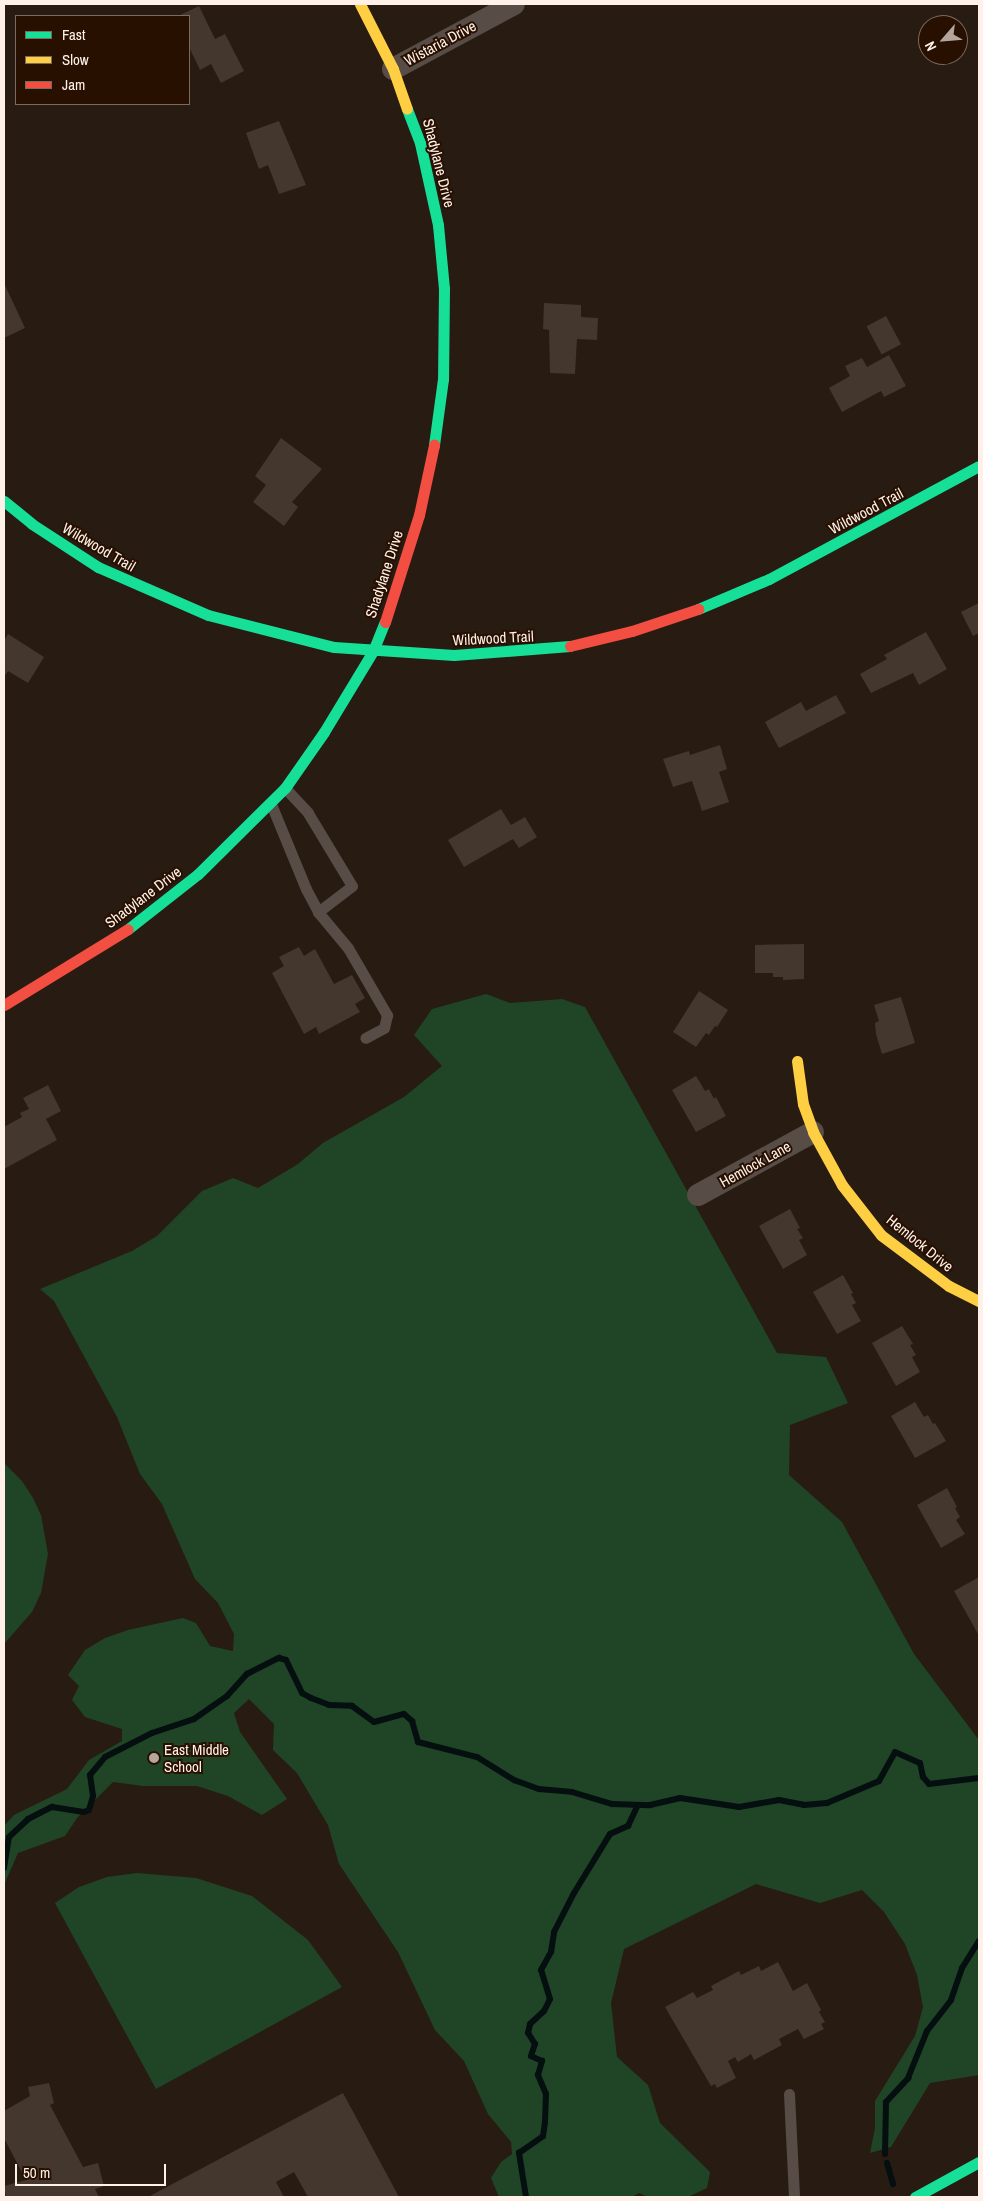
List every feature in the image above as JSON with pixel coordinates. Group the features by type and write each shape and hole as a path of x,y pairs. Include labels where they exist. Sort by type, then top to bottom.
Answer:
{"street":[{"name":"Shadylane Drive","path":"4,1004 90,954 159,906 225,850 285,788 324,732 372,651 419,515 434,446 442,379 444,288 438,225 420,143 393,69 360,4"},
{"name":"Wistaria Drive","path":"393,69 514,4"},
{"name":"Wildwood Trail","path":"4,501 32,524 98,567 208,616 288,638 372,651 454,655 538,651 573,646 632,632 707,606 769,579 979,466"},
{"name":"Hemlock Drive","path":"797,1061 803,1104 813,1132 842,1185 881,1235 949,1286 979,1301"},
{"name":"Hemlock Lane","path":"698,1195 813,1132"},
{"path":"915,2197 979,2162"}],"lane":[{"path":"285,788 308,813 352,886 318,912"},
{"path":"271,804 318,912 348,948 387,1015 384,1028 365,1038"},
{"path":"789,2094 794,2197"}],"green space":[{"path":"486,994 510,1003 562,999 585,1007 777,1353 826,1357 848,1403 790,1425 789,1475 842,1522 914,1654 979,1740 979,2075 930,2083 891,2147 870,2153 875,2128 875,2101 915,2036 923,2007 917,1975 905,1944 884,1912 862,1890 820,1903 756,1884 624,1949 611,2003 617,2057 648,2085 660,2123 710,2172 707,2188 688,2197 648,2197 639,2193 632,2197 499,2197 491,2178 501,2162 512,2154 511,2142 488,2114 464,2061 435,2030 398,1952 339,1864 328,1825 297,1773 273,1750 274,1724 249,1699 234,1713 240,1732 287,1799 262,1815 228,1796 197,1786 143,1786 113,1782 77,1818 65,1836 18,1853 4,1885 4,1826 14,1815 67,1789 89,1760 122,1741 122,1729 85,1717 72,1700 79,1686 68,1675 85,1650 105,1638 128,1630 183,1618 196,1623 210,1646 233,1651 234,1634 218,1603 195,1579 162,1504 140,1474 117,1417 54,1301 40,1289 132,1251 157,1236 202,1191 233,1178 258,1188 298,1164 323,1143 404,1097 442,1066 414,1035 432,1009"},
{"path":"4,1463 22,1481 33,1498 41,1515 48,1554 41,1593 32,1612 4,1644"},
{"path":"137,1873 196,1878 252,1896 308,1940 342,1987 156,2089 55,1903 79,1887 107,1877"}],"building":[{"path":"199,6 215,39 225,34 244,71 221,83 211,64 200,70 190,49 190,15 180,15"},
{"path":"279,121 306,185 279,194 268,165 259,169 246,133"},
{"path":"4,283 25,328 4,338"},
{"path":"544,303 581,305 581,317 598,318 597,340 577,339 575,374 550,373 549,330 543,329"},
{"path":"886,316 901,344 882,355 867,326"},
{"path":"889,355 906,386 884,397 881,391 842,412 829,388 850,376 845,366 862,358 867,367"},
{"path":"281,438 322,469 292,502 298,507 284,526 253,502 266,485 255,476"},
{"path":"979,603 979,633 973,636 961,612"},
{"path":"926,632 947,669 919,685 913,673 871,693 860,674 887,659 884,655"},
{"path":"8,634 44,657 28,683 8,671 4,677 4,641"},
{"path":"836,695 846,713 779,748 765,722 801,702 806,711"},
{"path":"720,745 727,769 719,772 729,802 702,811 692,781 673,787 663,759 689,751 690,755"},
{"path":"501,809 511,825 525,817 537,837 519,848 513,839 464,867 448,840"},
{"path":"804,944 804,979 783,980 783,977 773,977 773,973 755,973 755,945"},
{"path":"299,947 304,956 315,949 334,984 352,975 365,998 355,1004 360,1012 319,1034 316,1027 304,1034 272,973 284,966 279,957"},
{"path":"699,991 728,1010 717,1027 715,1026 709,1035 706,1033 696,1047 673,1032"},
{"path":"901,997 915,1043 882,1054 876,1034 875,1023 879,1021 874,1005"},
{"path":"696,1076 705,1091 709,1089 714,1099 716,1097 726,1116 696,1132 672,1090"},
{"path":"48,1085 61,1111 46,1119 57,1140 4,1169 4,1127 22,1117 20,1113 29,1109 23,1098"},
{"path":"790,1209 800,1228 797,1229 803,1238 799,1240 807,1255 783,1269 759,1226"},
{"path":"843,1275 853,1293 851,1294 856,1303 852,1305 861,1321 837,1334 813,1292"},
{"path":"902,1326 913,1344 910,1345 916,1355 912,1357 920,1372 896,1386 872,1343"},
{"path":"915,1402 924,1417 928,1415 933,1424 935,1423 946,1441 915,1458 891,1416"},
{"path":"947,1488 960,1517 956,1520 965,1534 941,1548 917,1505"},
{"path":"979,1577 979,1633 978,1634 954,1591"},
{"path":"778,1962 793,1991 807,1983 821,2010 819,2012 825,2022 821,2024 824,2029 804,2039 798,2029 779,2039 782,2045 754,2060 751,2054 738,2062 735,2057 728,2061 736,2078 717,2088 715,2084 711,2086 665,2007 693,1992 697,1998 713,1990 711,1986 739,1971 741,1975 759,1966 761,1971"},
{"path":"49,2083 54,2103 50,2105 83,2167 98,2163 104,2186 95,2189 99,2197 6,2197 4,2186 26,2180 4,2138 4,2111 30,2096 28,2087"},
{"path":"343,2093 399,2197 308,2197 294,2172 276,2182 284,2197 148,2197"}],"waterway":[{"path":"4,1868 9,1837 28,1819 52,1807 84,1812 89,1810 93,1796 90,1775 105,1757 152,1733 194,1719 227,1696 247,1674 279,1658 286,1660 302,1693 311,1698 329,1705 352,1706 374,1722 404,1714 412,1721 418,1742 477,1757 514,1780 539,1789 572,1792 612,1804 650,1805 680,1798 739,1807 779,1800 804,1805 827,1803 879,1781 895,1752 920,1763 923,1777 929,1784 979,1778"},
{"path":"526,2197 519,2153 543,2136 545,2122 546,2094 538,2075 542,2061 531,2056 535,2044 528,2033 530,2024 544,2011 550,1999 541,1970 551,1952 554,1932 574,1893 610,1834 628,1826 638,1805"},
{"path":"885,2154 886,2102 908,2078 927,2031 951,2000 962,1968 979,1941"},
{"path":"887,2163 893,2184"}],"traffic: fast":[{"path":"407,109 420,143 438,225 444,288 443,379 434,445"},
{"path":"698,609 769,579 979,466"},
{"path":"4,501 32,524 98,567 208,615 334,647 454,655 570,646"},
{"path":"128,929 198,874 285,788 324,732 373,651 385,622"},
{"path":"915,2197 979,2162"}],"traffic: slow":[{"path":"360,4 393,69 407,109"},
{"path":"797,1061 803,1104 813,1132 842,1185 881,1235 949,1286 979,1301"}],"traffic: jam":[{"path":"385,622 419,515 434,445"},
{"path":"570,646 632,631 698,609"},
{"path":"4,1005 128,929"}],"place":[{"name":"East Middle School","path":"154,1758"}]}
